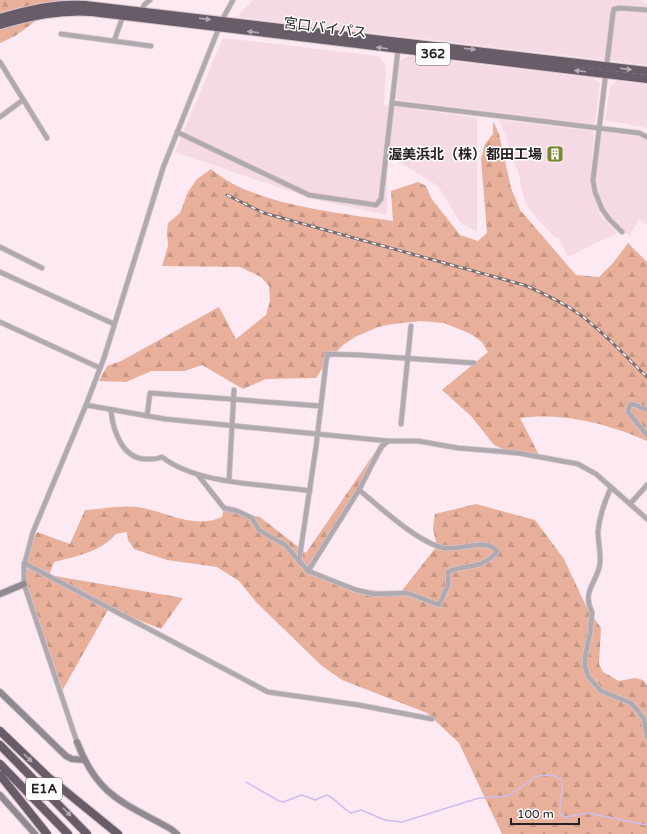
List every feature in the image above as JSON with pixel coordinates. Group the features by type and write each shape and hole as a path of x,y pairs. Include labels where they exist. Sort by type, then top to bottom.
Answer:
{"highway":[{"name":"宮口バイパス","path":"0,18 41,8 76,4 142,12 398,50 606,70 647,71"},
{"name":"宮口バイパス","path":"0,25 39,14 58,12 92,12 221,24 606,70 647,79"},
{"path":"0,731 48,777 118,834"},
{"name":"E1A","path":"0,744 87,834"},
{"name":"E1A","path":"0,764 68,834"},
{"path":"0,775 46,834"}],"street":[{"path":"142,12 144,5 150,0"},
{"path":"177,834 171,829 114,798 98,781 84,760 24,584 24,562 34,532 100,368 162,168 221,24 233,0"},
{"path":"622,232 606,216 595,192 593,174 598,128 614,9 647,10"},
{"path":"114,41 123,16"},
{"path":"61,34 151,46"},
{"path":"177,132 309,195 376,205 381,199 398,50"},
{"path":"0,62 47,138"},
{"path":"0,117 23,100"},
{"path":"392,103 639,133 647,137"},
{"path":"0,247 42,268"},
{"path":"0,272 114,324"},
{"path":"0,322 100,368"},
{"path":"401,424 412,326"},
{"path":"300,561 326,354 474,363"},
{"path":"229,480 234,390"},
{"path":"147,416 150,392 320,406"},
{"path":"647,410 633,404 630,405 628,409 628,412 647,435"},
{"path":"86,406 147,416 317,432 388,441 418,442 450,447 518,453 565,461 589,468 647,518"},
{"path":"111,411 113,424 117,435 129,454 138,460 150,459 154,461 162,457 171,464 198,475 310,491"},
{"path":"308,571 358,490 381,447 388,441"},
{"path":"198,475 224,508 237,511 252,518 259,530 285,545 308,571 338,584 367,593 408,593 439,605 448,585 448,572 453,569 481,565 497,551 491,547 476,544 452,548 437,546 411,531 358,490"},
{"path":"630,504 647,485"},
{"path":"611,487 599,523 598,534 600,562 588,597 588,605 592,612 585,667 588,676 601,691 631,703 644,719 647,737"},
{"path":"24,562 70,588 164,635 268,692 359,705 432,719"},
{"path":"0,594 24,584"},
{"path":"0,692 66,756 72,760 84,760"},
{"path":"0,796 35,834"}],"shaded area":[{"path":"253,0 640,0 647,4 647,65 237,17"},
{"path":"223,38 378,56 386,66 384,105 477,118 477,232 460,222 438,186 387,154 387,215 317,200 175,152"},
{"path":"408,56 593,78 600,84 595,122 593,124 398,100 396,98 400,61"},
{"path":"617,81 647,85 647,128 605,120 610,87"},
{"path":"499,120 592,131 594,134 590,182 591,190 601,216 617,233 568,257 558,237 556,238 537,219 525,202 518,171 509,153 507,139"},
{"path":"603,132 638,136 647,141 647,225 639,219 629,236 612,218 599,195 596,175 600,140"}],"green space":[{"path":"0,0 65,0 15,36 0,43"},
{"path":"493,121 499,134 511,188 520,210 576,275 599,277 613,263 628,243 647,262 647,441 617,429 585,421 569,418 536,417 520,418 540,457 518,455 494,445 471,416 442,390 488,352 482,342 471,334 444,323 421,321 378,327 355,337 343,345 328,360 316,378 266,379 243,389 202,365 185,371 151,371 126,382 99,381 107,366 121,361 219,307 236,339 266,315 270,301 269,286 261,277 240,267 162,266 168,246 168,223 180,213 188,192 197,179 211,169 228,181 249,191 272,199 322,211 393,221 391,191 418,182 426,186 431,198 460,235 478,241 487,233 481,159 485,144 493,134"},
{"path":"382,442 387,444 311,572 351,588 400,593 437,546 433,529 435,514 476,504 535,520 564,559 587,608 601,628 599,664 603,672 619,681 635,678 643,680 647,685 647,834 502,834 459,743 427,713 342,680 322,666 256,602 239,581 217,567 167,560 134,549 128,540 127,532 116,534 103,545 88,552 54,562 49,575 183,598 161,629 109,608 62,691 25,585 25,559 37,532 70,544 85,510 137,507 190,521 201,521 222,517 224,508 246,515 260,517 306,553"}],"waterway":[{"path":"246,782 279,801 283,802 302,795 315,800 327,795 351,813 361,810 385,820 402,822 479,798 508,796 537,776 552,775 561,779 562,787 560,814 565,817 588,813 647,825"}],"railway":[{"path":"227,195 264,213 531,288 552,298 579,314 606,336 647,377"}],"place":[{"name":"渥美浜北（株）都田工場","path":"555,154"}]}
